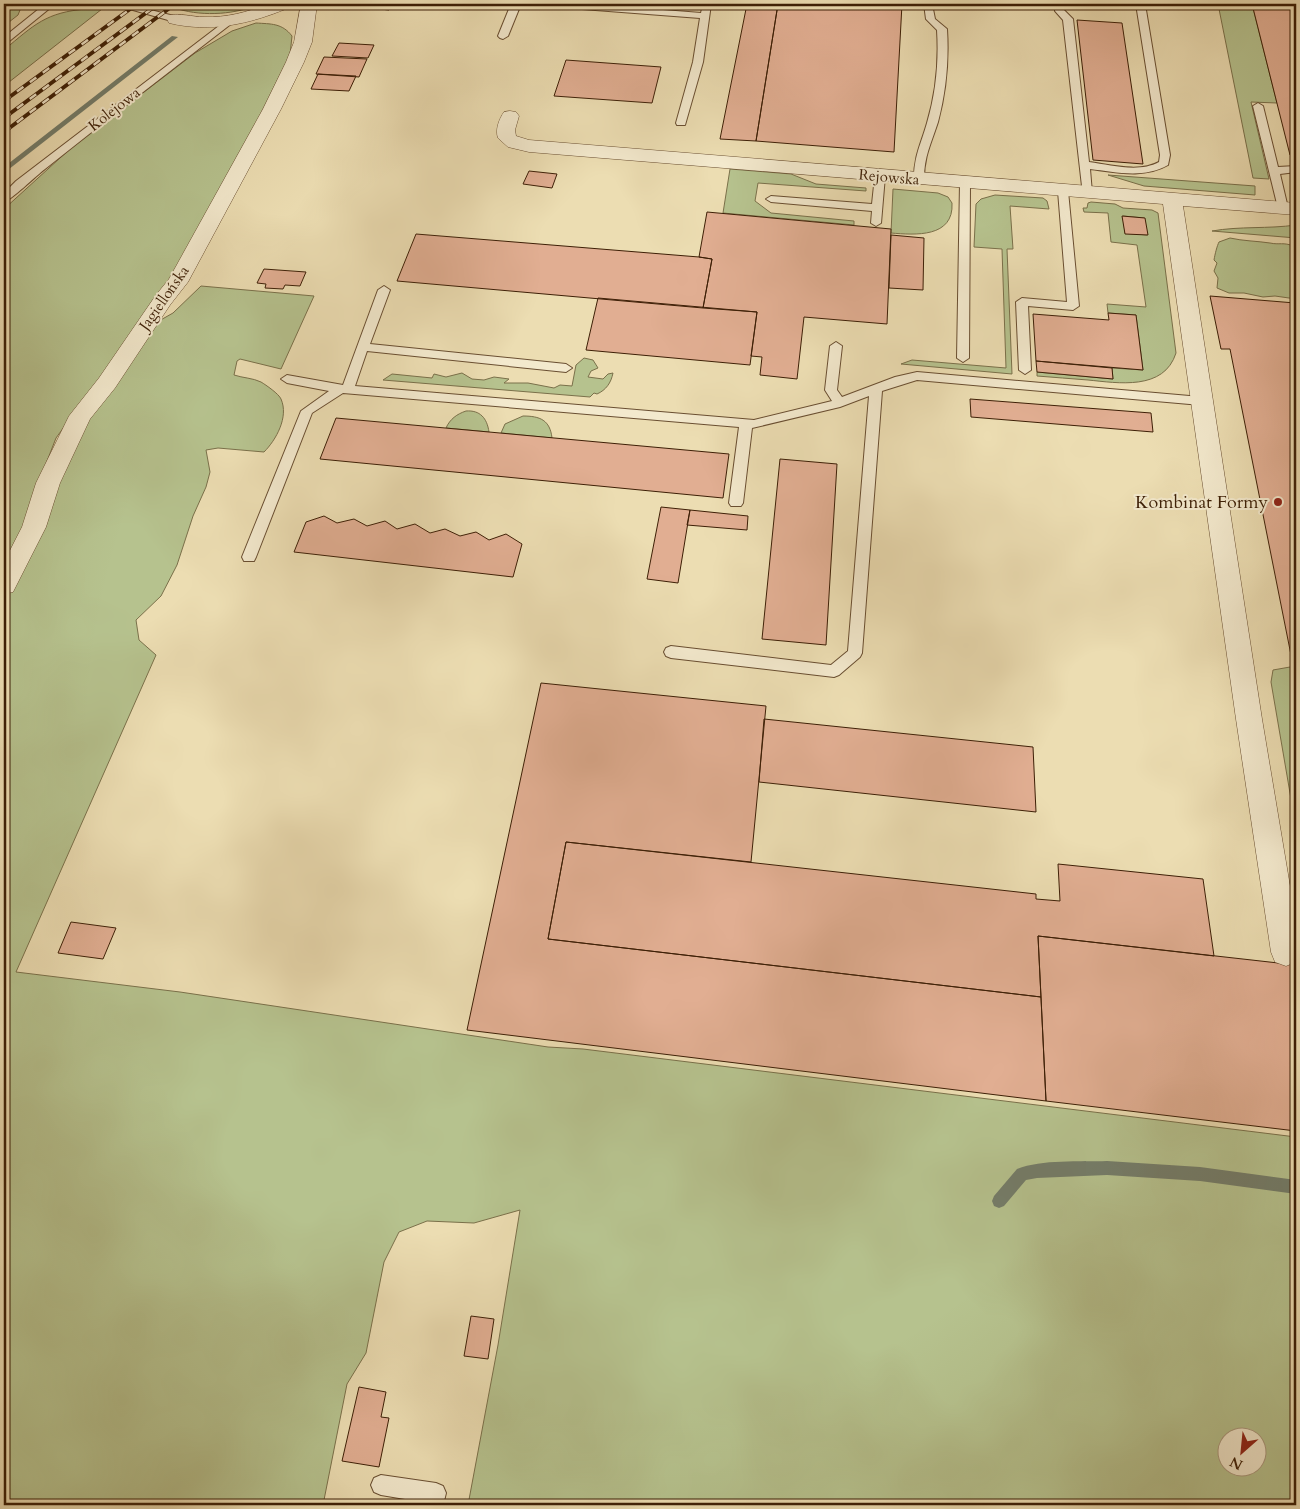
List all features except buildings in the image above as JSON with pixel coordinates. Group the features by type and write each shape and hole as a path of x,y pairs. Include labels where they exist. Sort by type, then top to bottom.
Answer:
{"street":[{"name":"Kolejowa","path":"175,19 201,23 228,22 259,14 282,4"},
{"name":"Jagiellońska","path":"4,584 34,526 48,483 80,416 107,383 163,300 178,282 272,109 300,48 294,27 309,4"},
{"path":"259,14 294,27"},
{"name":"Rejowska","path":"510,116 504,131 505,136 508,141 522,145 965,183 1289,208"},
{"path":"1172,200 1248,720 1286,952"}],"lane":[{"path":"4,41 50,4"},
{"path":"117,4 175,19"},
{"path":"503,36 516,4"},
{"path":"556,4 705,16"},
{"path":"681,123 698,62 708,4"},
{"path":"919,179 919,161 932,120 944,58 942,29 933,24 927,14 928,4"},
{"path":"1059,4 1060,11 1068,19 1087,193"},
{"path":"1084,165 1144,170 1159,167 1164,163 1165,155 1140,4"},
{"name":"Kolejowa","path":"4,199 20,183 68,145 228,22"},
{"path":"1258,106 1274,171 1289,208"},
{"path":"1274,171 1296,169"},
{"path":"876,223 880,176"},
{"path":"963,358 965,183"},
{"path":"1025,370 1022,302 1073,306 1063,191"},
{"path":"771,199 878,208"},
{"path":"248,557 307,412 344,390 384,290"},
{"path":"836,346 832,390 840,403"},
{"path":"362,347 566,368"},
{"path":"287,379 344,390 746,424 763,423 840,403 899,380 916,376 1201,402"},
{"path":"671,652 834,671 855,653 876,389"},
{"path":"736,502 746,424"},
{"path":"381,1485 436,1493 433,1505"}],"green space":[{"path":"4,4 16,4 20,10 18,15 4,26"},
{"path":"185,4 261,4 231,12 210,14 178,9"},
{"path":"1218,4 1252,4 1277,103 1251,102 1269,179 1253,178"},
{"path":"102,9 4,86 4,50 41,21 61,13"},
{"path":"256,23 280,26 288,32 292,36 290,55 194,248 56,438 29,507 25,529 4,572 4,209 71,148 195,53 232,31"},
{"path":"730,169 791,174 816,184 866,188 866,191 758,183 755,201 771,213 854,221 854,225 723,213"},
{"path":"1108,175 1255,186 1255,195 1144,186"},
{"path":"893,189 938,193 948,197 952,203 951,214 947,223 931,232 921,234 891,233"},
{"path":"995,195 1043,198 1047,201 1049,209 1010,206 1013,249 1007,249 1012,374 901,364 912,360 1006,368 1002,249 974,247 976,204 981,199"},
{"path":"1088,203 1115,204 1123,208 1152,210 1158,213 1176,353 1170,365 1161,374 1151,379 1126,383 1037,376 1037,372 1113,379 1112,368 1143,370 1136,315 1108,313 1107,304 1146,307 1137,245 1111,242 1108,213 1084,212 1083,208 1087,208","holes":["1123,216 1144,218 1147,235 1125,233"]},
{"path":"1296,225 1296,238 1212,231 1275,227"},
{"path":"1230,238 1293,246 1296,267 1296,299 1229,293 1217,288 1218,278 1214,271 1217,263 1214,260 1216,250 1219,242"},
{"path":"201,286 314,296 281,369 240,359 237,361 234,375 261,382 280,397 283,413 280,428 264,452 218,448 206,450 210,472 177,565 161,596 136,620 139,640 156,655 16,972 180,992 548,1047 583,1049 1296,1137 1296,1505 468,1505 498,1345 520,1210 474,1223 427,1221 399,1232 384,1262 366,1353 347,1384 323,1505 4,1505 4,604 73,440 150,326 173,313"},
{"path":"584,358 593,360 598,368 591,371 588,377 603,379 608,374 613,373 611,380 605,388 590,397 383,380 392,374 432,378 434,374 446,377 462,373 472,379 484,380 494,377 509,379 504,383 528,383 554,388 560,385 572,386 576,365"},
{"path":"466,411 475,412 482,416 487,423 489,432 446,428 454,417"},
{"path":"523,416 543,420 549,427 552,438 501,433 505,424"},
{"path":"1290,667 1296,668 1296,828 1271,682 1273,670"}],"waterway":[{"path":"214,7 218,4"},
{"path":"4,171 174,37"},
{"path":"999,1201 1022,1174 1037,1171 1107,1168 1200,1174 1296,1187"}],"railway":[{"path":"4,101 137,4"},
{"path":"4,118 158,4"},
{"path":"4,132 175,4"}],"place":[{"name":"Kombinat Formy","path":"1278,502"}]}
